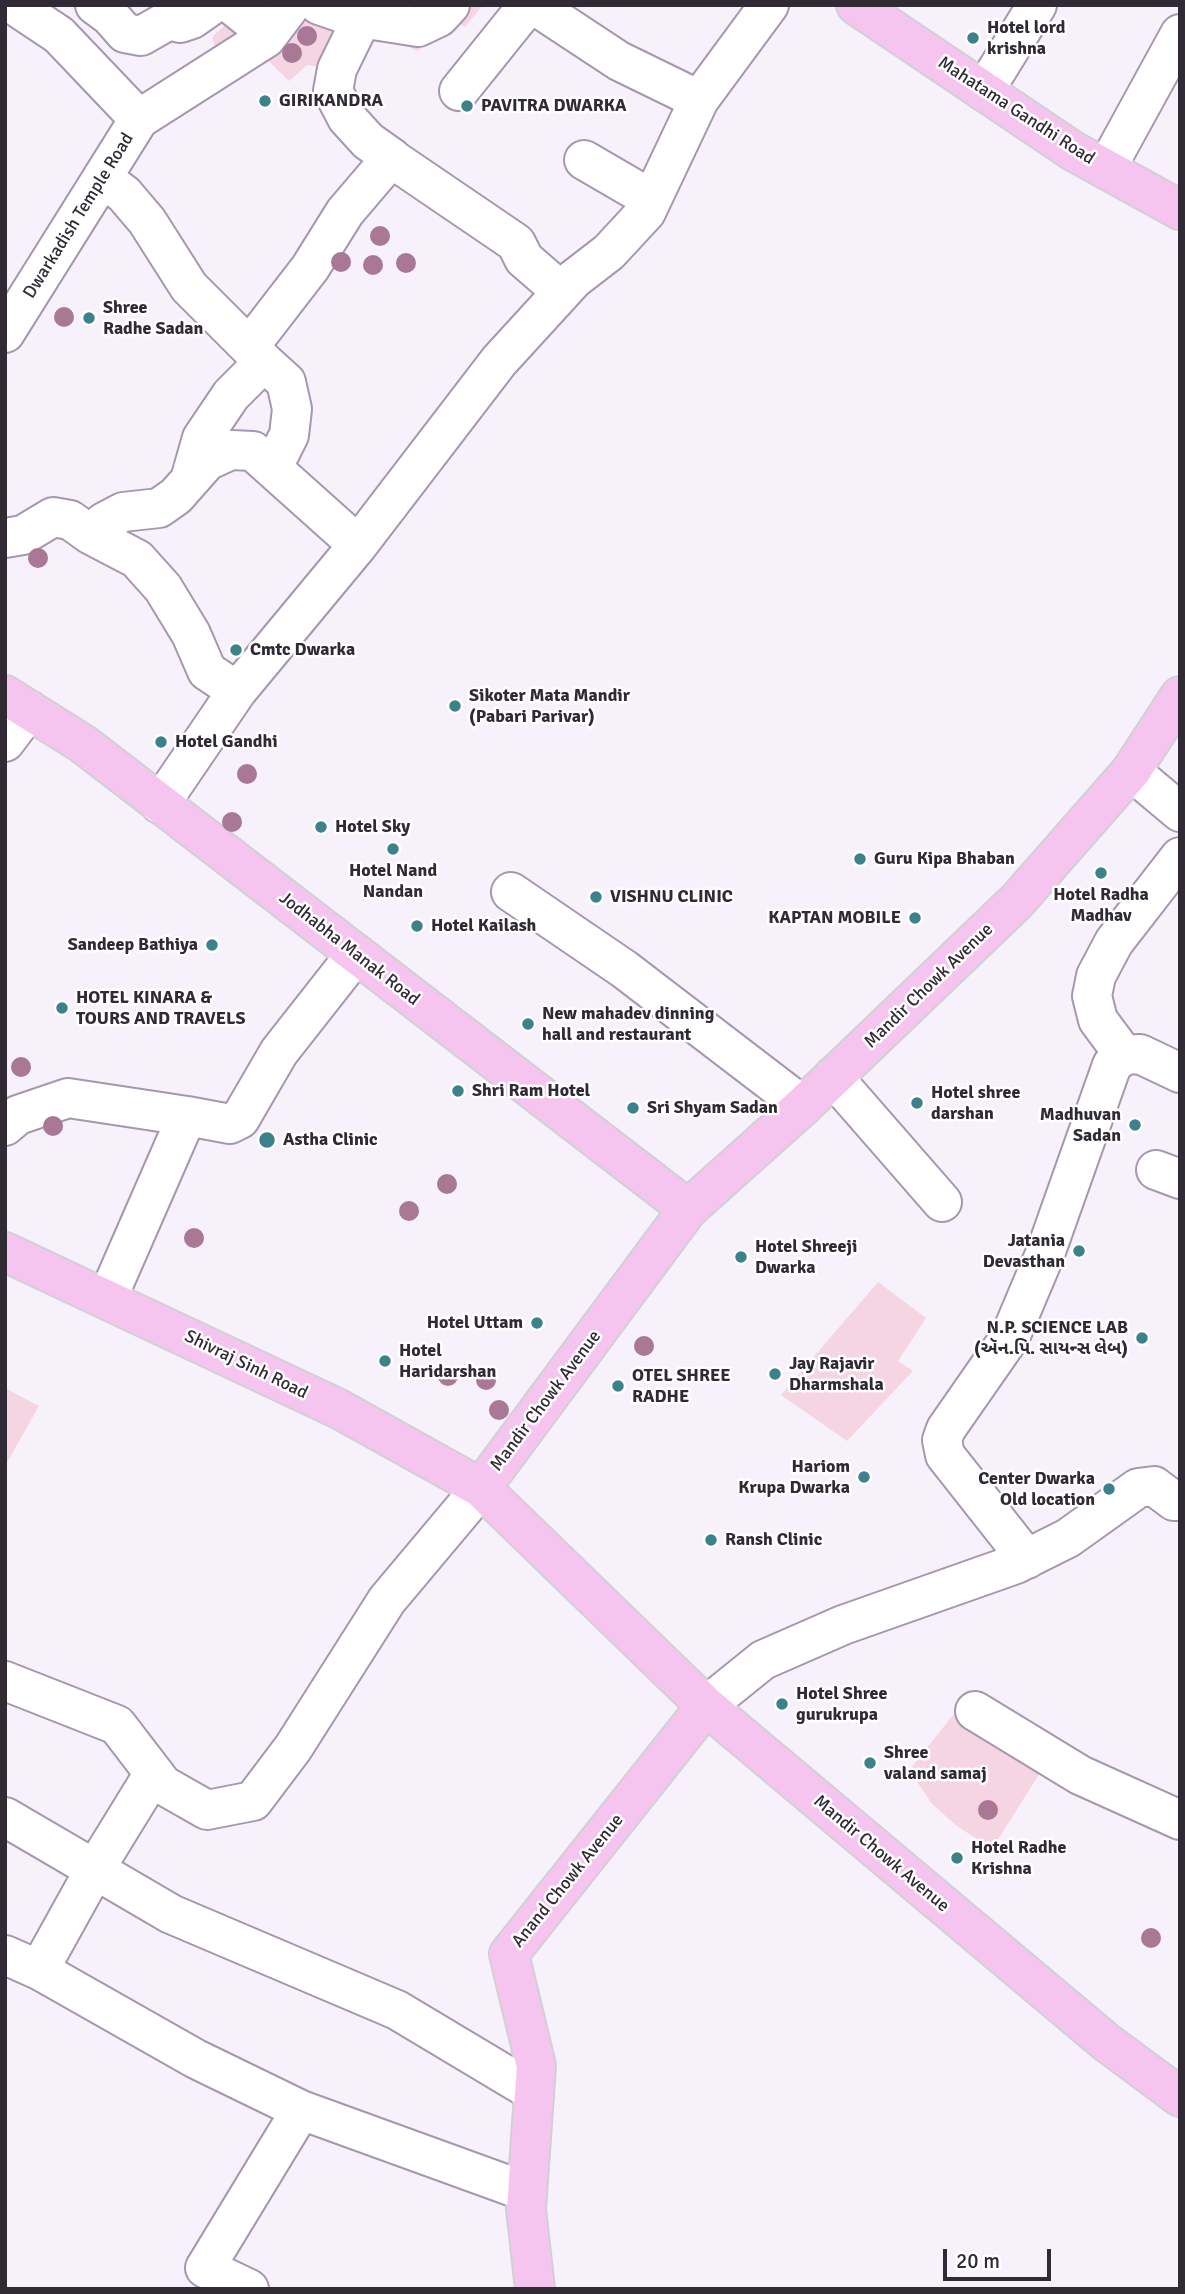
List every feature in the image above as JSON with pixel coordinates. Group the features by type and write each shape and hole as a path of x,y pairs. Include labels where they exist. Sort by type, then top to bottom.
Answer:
{"main road":[{"name":"Mahatama Gandhi Road","path":"856,5 1073,151 1180,209"},
{"name":"Mandir Chowk Avenue","path":"1180,696 1131,771 1017,901 803,1106 688,1209 481,1488 706,1706 1075,2016 1180,2096"},
{"name":"Jodhabha Manak Road","path":"17,703 83,744 688,1209"},
{"name":"Shivraj Sinh Road","path":"5,1252 339,1409 481,1488"},
{"name":"Anand Chowk Avenue","path":"535,2289 527,2192 536,2066 509,1954 706,1706"}],"street":[{"path":"14,5 59,35 139,119"},
{"path":"108,9 125,33 141,36 169,20 180,23 192,19 212,5"},
{"path":"232,5 252,21 266,38"},
{"name":"Dwarkadish Temple Road","path":"5,332 139,119 266,38 291,5"},
{"path":"319,5 362,18 418,27 439,18 450,5"},
{"path":"459,90 528,5"},
{"path":"534,5 619,61 699,100"},
{"path":"160,804 237,691 358,545 499,360 574,279 609,252 646,212 699,100 769,5"},
{"path":"984,91 1037,5"},
{"path":"362,18 337,69 333,91 347,118 368,141 516,243 532,267 562,292"},
{"path":"1106,169 1180,34"},
{"path":"190,480 202,438 345,212 392,158"},
{"path":"584,160 652,199"},
{"path":"102,178 124,194 147,221 189,287 286,382 292,409 289,435 273,467"},
{"path":"91,535 104,522 123,512 159,508 207,461 231,450 253,451 358,545"},
{"path":"5,538 23,534 53,517 70,520 91,535 137,559 163,588 191,634 207,671 237,691"},
{"path":"5,742 17,703"},
{"path":"1131,771 1180,812"},
{"path":"1124,1055 1098,1020 1092,996 1096,976 1114,942 1180,857"},
{"path":"511,892 624,969 803,1106"},
{"path":"5,1126 18,1115 68,1098 230,1124 240,1119 279,1052 356,954"},
{"path":"1027,1559 946,1455 942,1440 946,1429 1010,1337 1045,1254 1112,1066 1124,1055 1140,1054 1180,1073"},
{"path":"833,1077 942,1202"},
{"path":"107,1299 187,1116"},
{"path":"706,1706 763,1660 843,1625 1027,1559 1068,1538 1138,1488 1154,1486 1174,1501 1180,1501"},
{"path":"5,1681 117,1725 163,1785 207,1810 253,1801 292,1748 387,1600 481,1488"},
{"path":"975,1711 1080,1775 1180,1820"},
{"path":"153,1773 95,1869 14,1960 196,2059 301,2109 527,2192"},
{"path":"5,1817 171,1914 397,2010 534,2092"},
{"path":"249,2289 205,2268 301,2109"}],"shaded area":[{"path":"247,5 265,13 358,5 483,5 465,27 450,18 418,51 364,28 337,69 307,65 289,81 253,46 221,67 212,37"},
{"path":"878,1282 926,1318 898,1361 913,1371 847,1441 781,1395"},
{"path":"5,1388 39,1406 5,1466"},
{"path":"966,1699 1045,1765 992,1849 957,1826 932,1804 909,1770"}],"place":[{"name":"Hotel lord krishna","path":"973,38"},
{"name":"GIRIKANDRA","path":"265,101"},
{"name":"PAVITRA DWARKA","path":"467,106"},
{"name":"Shree Radhe Sadan","path":"89,318"},
{"name":"Cmtc Dwarka","path":"236,650"},
{"name":"Sikoter Mata Mandir (Pabari Parivar)","path":"455,706"},
{"name":"Hotel Gandhi","path":"161,742"},
{"name":"Hotel Sky","path":"321,827"},
{"name":"Hotel Nand Nandan","path":"393,849"},
{"name":"Guru Kipa Bhaban","path":"860,859"},
{"name":"Hotel Radha Madhav","path":"1101,873"},
{"name":"VISHNU CLINIC","path":"596,897"},
{"name":"KAPTAN MOBILE","path":"915,918"},
{"name":"Hotel Kailash","path":"417,926"},
{"name":"Sandeep Bathiya","path":"212,945"},
{"name":"HOTEL KINARA & TOURS AND TRAVELS","path":"62,1008"},
{"name":"New mahadev dinning hall and restaurant","path":"528,1024"},
{"name":"Shri Ram Hotel","path":"458,1091"},
{"name":"Hotel shree darshan","path":"917,1103"},
{"name":"Sri Shyam Sadan","path":"633,1108"},
{"name":"Madhuvan Sadan","path":"1135,1125"},
{"name":"Astha Clinic","path":"267,1140"},
{"name":"Jatania Devasthan","path":"1079,1251"},
{"name":"Hotel Shreeji Dwarka","path":"741,1257"},
{"name":"Hotel Uttam","path":"537,1323"},
{"name":"N.P. SCIENCE LAB (ઍન.પિ. સાયન્સ લેબ)","path":"1142,1338"},
{"name":"Hotel Haridarshan","path":"385,1361"},
{"name":"Jay Rajavir Dharmshala","path":"775,1374"},
{"name":"OTEL SHREE RADHE","path":"618,1386"},
{"name":"Hariom Krupa Dwarka","path":"864,1477"},
{"name":"Center Dwarka Old location","path":"1109,1489"},
{"name":"Ransh Clinic","path":"711,1540"},
{"name":"Hotel Shree gurukrupa","path":"782,1704"},
{"name":"Shree valand samaj","path":"870,1763"},
{"name":"Hotel Radhe Krishna","path":"957,1858"}]}
